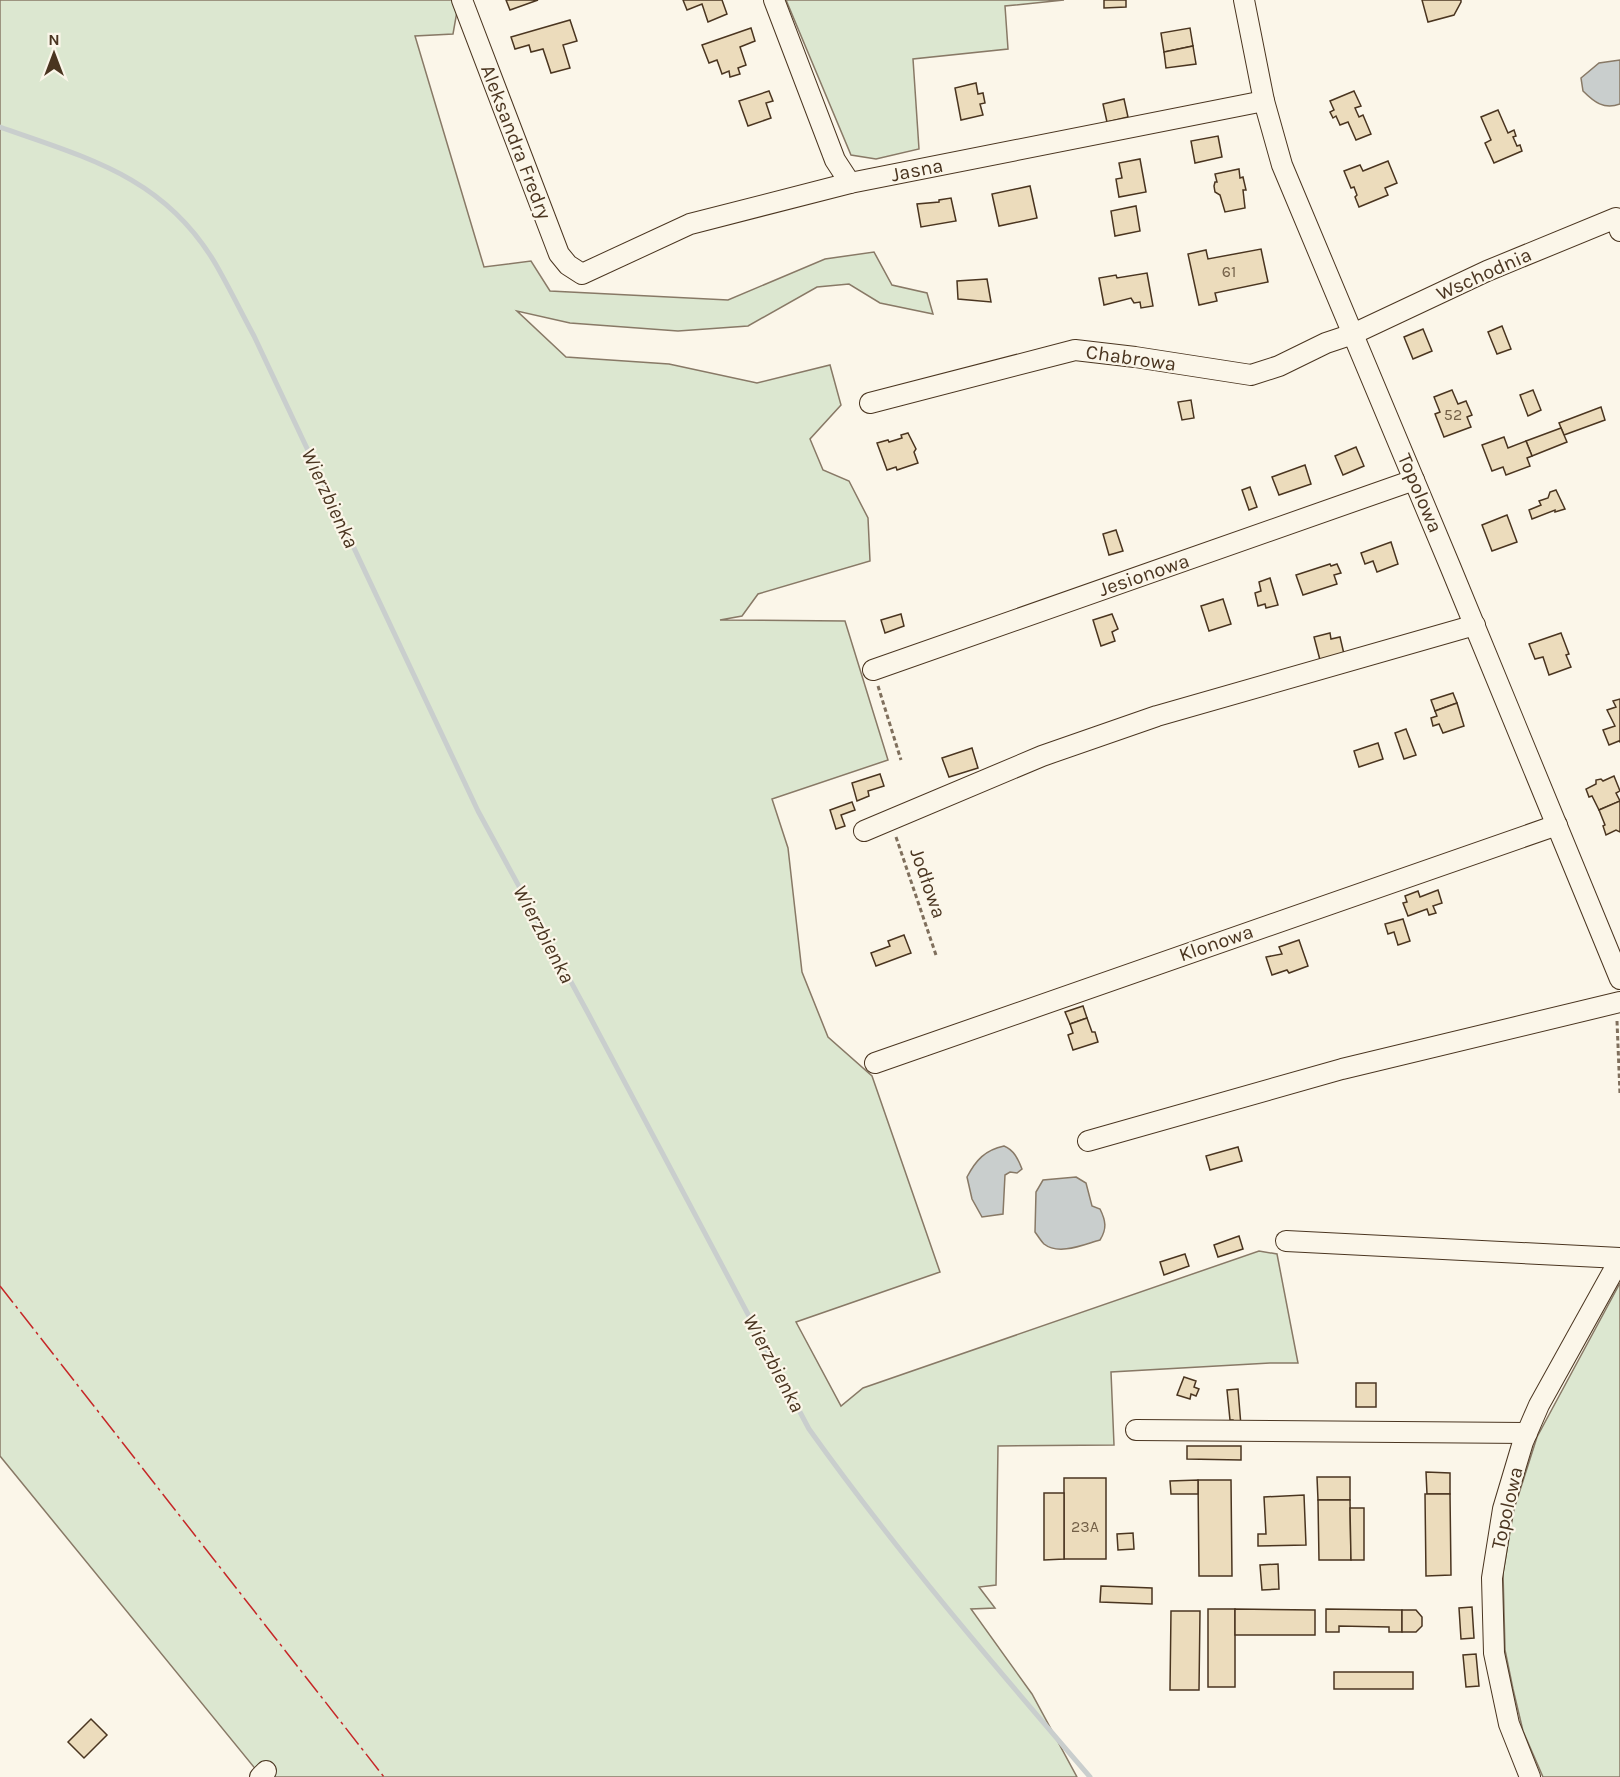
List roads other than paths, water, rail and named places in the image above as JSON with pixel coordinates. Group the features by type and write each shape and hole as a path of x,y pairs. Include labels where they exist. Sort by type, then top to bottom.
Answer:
{"street":[{"name":"Aleksandra Fredry","path":"462,0 559,254 568,265 582,274"},
{"path":"774,0 835,160 850,183"},
{"name":"Topolowa","path":"1244,0 1264,101 1282,165 1475,625 1620,979"},
{"name":"Jasna","path":"582,274 690,224 850,183 1264,101"},
{"name":"Wschodnia","path":"1353,334 1487,271 1618,225"},
{"name":"Chabrowa","path":"870,403 1075,350 1251,375 1280,366 1326,343 1353,334"},
{"name":"Jesionowa","path":"873,670 1414,480"},
{"path":"864,831 1042,756 1157,716 1475,625"},
{"name":"Klonowa","path":"875,1063 1557,825"},
{"path":"1088,1141 1342,1069 1620,1002"},
{"path":"1286,1241 1620,1258"},
{"name":"Topolowa","path":"1530,1777 1509,1724 1494,1653 1492,1578 1503,1509 1527,1433 1539,1405 1620,1258"},
{"path":"1136,1430 1527,1433"}],"waterway":[{"name":"Wierzbienka","path":"0,127 93,161 148,190 172,210 195,234 215,263 254,336 478,811 809,1429 911,1563 1090,1777"}]}
